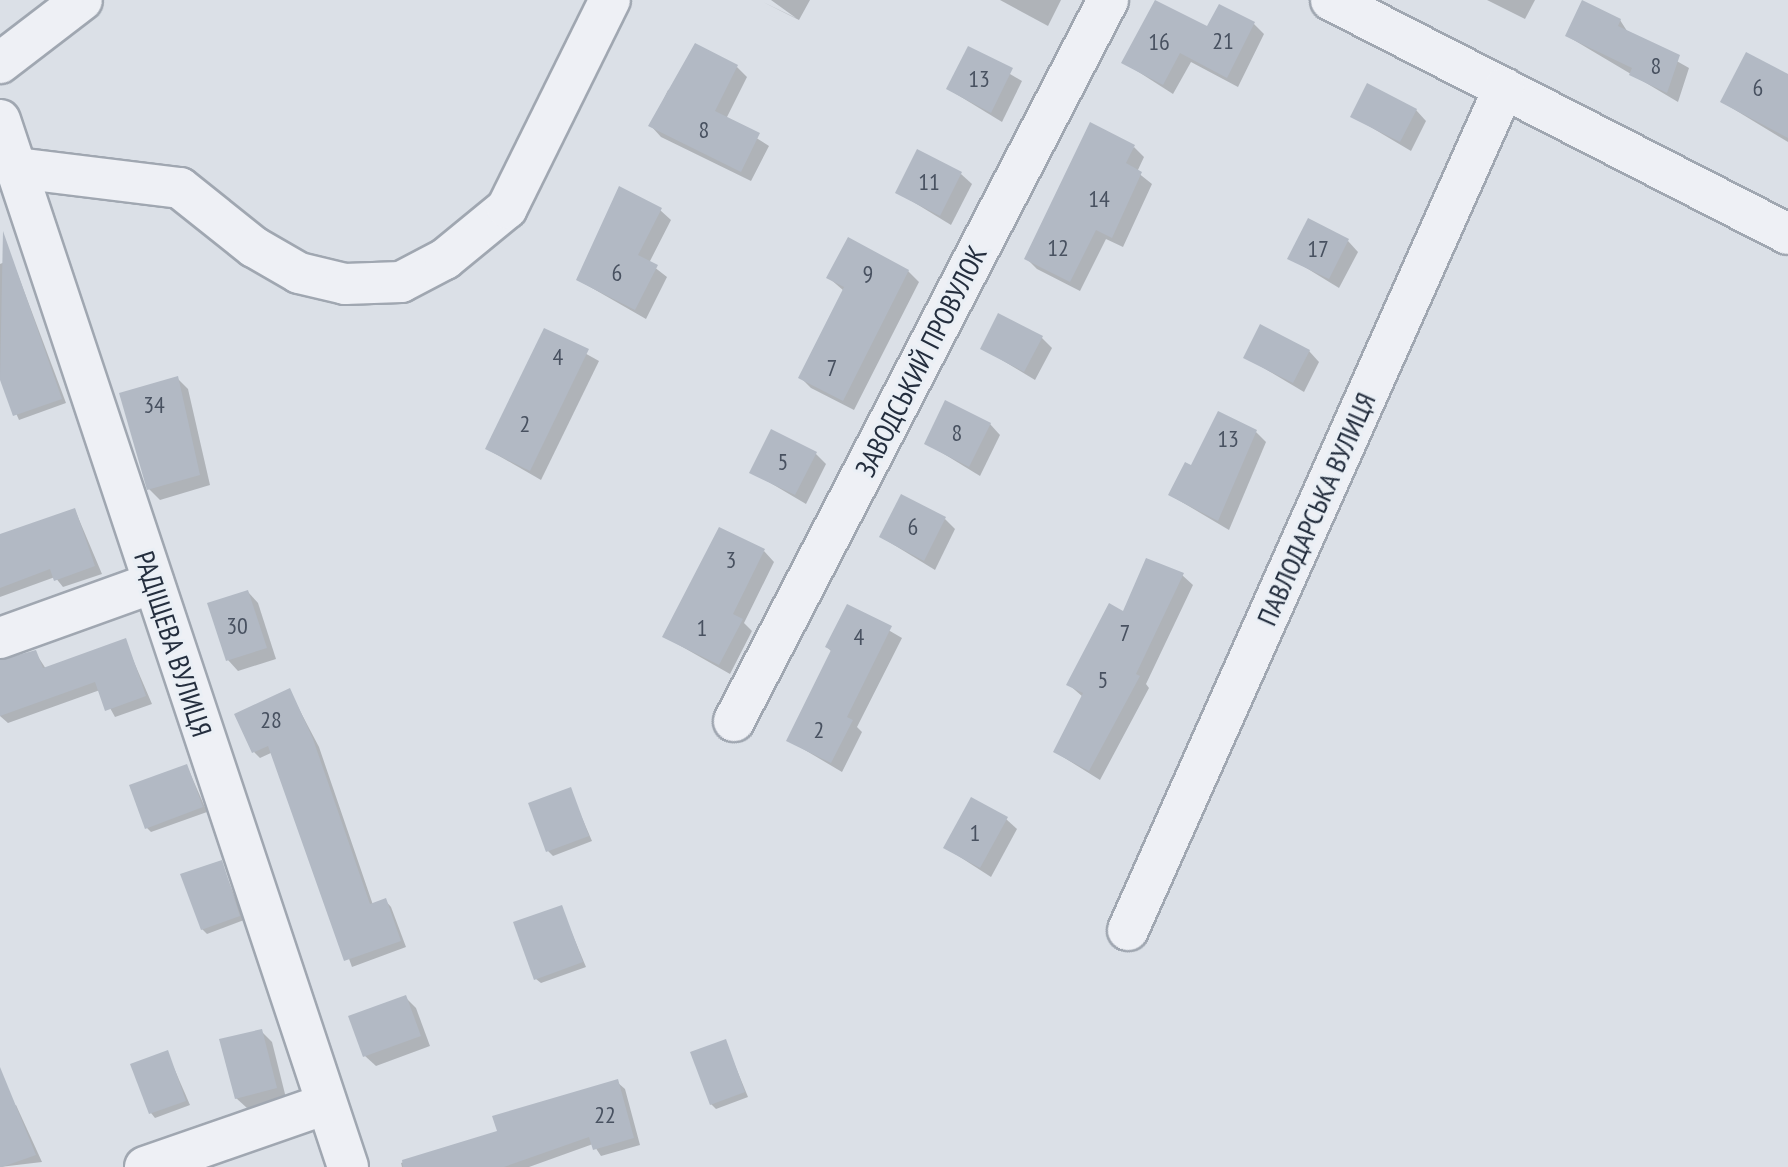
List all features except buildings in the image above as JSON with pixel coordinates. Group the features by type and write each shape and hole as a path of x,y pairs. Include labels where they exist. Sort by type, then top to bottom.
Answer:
{"street":[{"path":"0,63 82,0"},
{"path":"17,168 180,188 254,247 299,273 345,284 401,282 445,259 507,208 610,0"},
{"name":"ЗАВОДСЬКИЙ ПРОВУЛОК","path":"734,721 1108,0"},
{"path":"1331,0 1788,234"},
{"name":"ПАВЛОДАРСЬКА ВУЛИЦЯ","path":"1128,930 1504,88"},
{"name":"РАДІЩЕВА ВУЛИЦЯ","path":"0,120 348,1167"},
{"path":"0,638 153,583"},
{"path":"145,1167 326,1104"}]}
